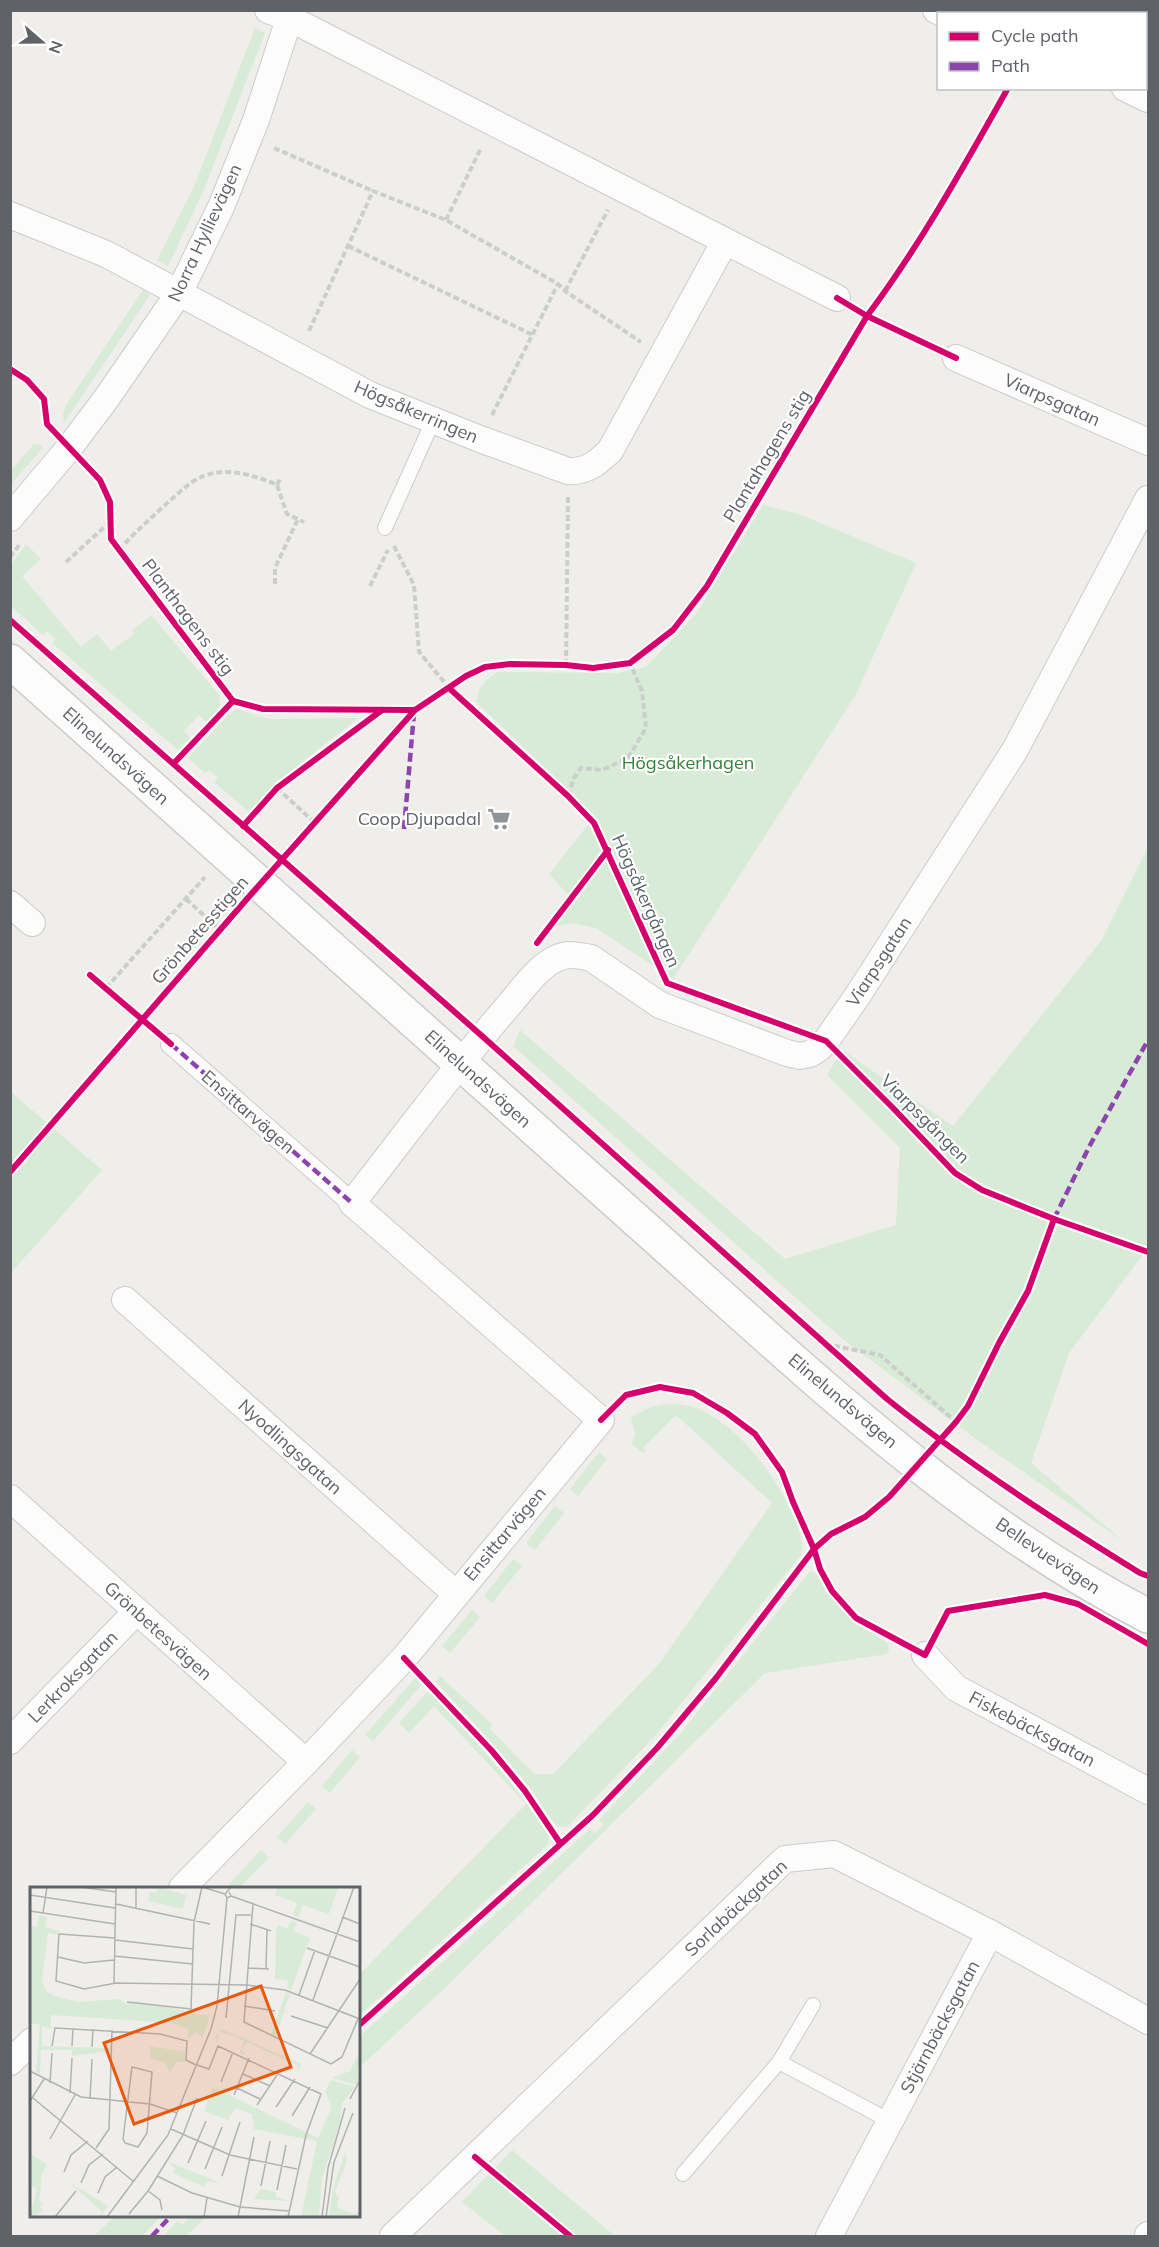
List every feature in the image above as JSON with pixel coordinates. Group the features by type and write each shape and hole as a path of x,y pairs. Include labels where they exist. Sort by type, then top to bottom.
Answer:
{"street":[{"path":"283,13 837,298"},
{"name":"Norra Hyllievägen","path":"10,518 69,448 106,399 179,294 221,207 249,137 283,13"},
{"path":"1129,90 1149,99"},
{"name":"Högsåkerringen","path":"10,215 106,254 370,395 568,471"},
{"path":"568,471 581,471 596,464 610,451 726,241"},
{"name":"Viarpsgatan","path":"956,358 1149,442"},
{"name":"Viarpsgatan","path":"461,1064 482,1036 532,979 553,960 577,955 591,958 605,966 660,1005 696,1020 793,1054 810,1054 818,1048 826,1041 858,995 1015,750 1149,499"},
{"name":"Elinelundsvägen","path":"10,661 856,1415 952,1490"},
{"path":"10,904 32,923"},
{"name":"Ensittarvägen","path":"171,1044 601,1420 404,1658 183,1887"},
{"path":"351,1203 461,1064"},
{"name":"Nyodlingsgatan","path":"125,1300 456,1593"},
{"name":"Bellevuevägen","path":"952,1490 1055,1563 1107,1595 1149,1616"},
{"name":"Grönbetesvägen","path":"10,1498 306,1762"},
{"name":"Lerkroksgatan","path":"10,1741 136,1612"},
{"name":"Fiskebäcksgatan","path":"925,1655 956,1688 1149,1791"},
{"name":"Sorlabäckgatan","path":"393,2236 785,1859 834,1854 990,1933 1149,2021"},
{"name":"Stjärnbäcksgatan","path":"829,2236 990,1933"},
{"path":"10,2062 30,2043"}],"lane":[{"path":"385,528 433,421"},
{"path":"683,2174 779,2062 813,2005"},
{"path":"779,2062 890,2121"}],"path":[{"path":"446,220 493,122"},
{"path":"249,137 446,220 558,284 662,356"},
{"path":"565,291 620,186"},
{"path":"298,357 373,191"},
{"path":"348,246 533,335"},
{"path":"480,439 558,284"},
{"path":"566,665 568,471"},
{"path":"117,548 189,485 201,477 215,473 256,476 277,486 288,514 304,522"},
{"path":"277,486 280,479"},
{"path":"110,512 111,531"},
{"path":"275,584 276,568 298,519"},
{"path":"66,562 110,522"},
{"path":"370,586 392,541 414,585 419,652 458,696"},
{"path":"621,664 630,663 638,657"},
{"path":"568,796 574,778 581,768 602,770 628,758 646,728 642,691 630,663"},
{"path":"555,665 575,666"},
{"path":"441,694 458,682"},
{"path":"270,796 287,781"},
{"path":"277,788 315,823"},
{"path":"559,788 574,803"},
{"path":"307,831 322,814"},
{"path":"106,988 206,876"},
{"path":"186,898 220,930"},
{"path":"98,982 115,996"},
{"path":"816,1336 834,1352"},
{"path":"825,1344 880,1355 956,1422"},
{"path":"950,1428 962,1414"}],"green space":[{"path":"255,28 265,33 203,192 168,266 157,260 194,187"},
{"path":"143,290 150,295 64,423 63,414 66,405"},
{"path":"39,444 43,448 11,484 11,470 33,445"},
{"name":"Högsåkerhagen","path":"763,505 799,514 916,563 855,696 673,979 596,928 572,923 549,928 573,900 549,874 595,816 476,702 483,684 498,672 618,673 646,667 696,614"},
{"path":"26,544 41,559 22,576 81,647 97,634 111,651 134,634 132,631 151,615 219,695 220,707 206,722 199,715 184,731 190,738 178,750 52,643 56,639 47,631 43,635 11,606 11,565"},
{"path":"237,709 269,719 358,718 273,785 249,812 214,782 218,777 209,770 205,773 188,758 229,714"},
{"path":"1148,847 1148,1248 1069,1353 1031,1463 1123,1541 973,1437 840,1337 513,1046 520,1030 785,1259 896,1225 900,1148 827,1075 842,1050 953,1126 1101,941"},
{"path":"11,1092 102,1170 11,1273"},
{"path":"667,1404 699,1409 714,1417 753,1452 774,1481 791,1511 801,1538 801,1555 655,1736 567,1827 559,1827 528,1785 436,1682 440,1676 493,1725 490,1729 534,1774 553,1774 659,1664 772,1503 676,1415 643,1448 646,1450 643,1453 632,1444 635,1434 631,1417 651,1407"},
{"path":"599,1452 607,1459 578,1496 570,1489"},
{"path":"555,1506 564,1513 535,1550 526,1543"},
{"path":"513,1559 522,1566 492,1603 484,1596"},
{"path":"810,1571 818,1577 833,1600 846,1614 887,1642 889,1649 887,1654 765,1673 449,1984 360,2067 360,2036 590,1829 595,1833 603,1825 599,1820 680,1734"},
{"path":"472,1610 480,1617 450,1653 442,1646"},
{"path":"415,1678 422,1684 373,1741 365,1735"},
{"path":"426,1693 430,1693 508,1780 536,1817 549,1837 548,1844 360,2015 360,1974 526,1804 434,1706 409,1733 399,1723"},
{"path":"352,1750 360,1757 330,1793 322,1786"},
{"path":"308,1802 316,1809 285,1844 277,1837"},
{"path":"261,1850 269,1858 240,1887 232,1887 229,1884"},
{"path":"512,2150 615,2236 505,2236 462,2202"},
{"path":"114,2217 160,2217 142,2236 94,2236"},
{"path":"190,2217 206,2217 186,2236 164,2236 178,2221 182,2225"}],"marked path":[{"path":"404,829 414,713"},
{"path":"1054,1219 1089,1147 1148,1040"},
{"path":"171,1044 352,1203"},
{"path":"152,2236 170,2217"}],"cycle path":[{"name":"Plantahagens stig","path":"10,369 27,380 44,399 47,424 100,480 110,502 111,539 233,701 263,709 415,710 466,676 485,667 510,664 593,668 630,663 673,630 707,586 867,316 906,261 1007,90"},
{"path":"837,298 867,316 956,358"},
{"path":"10,620 482,1036 887,1399 948,1446 1011,1490 1107,1553 1148,1576"},
{"name":"Högsåkergången","path":"450,689 568,796 594,823 667,983 826,1041 955,1173 982,1190 1054,1219 1148,1252"},
{"path":"174,763 233,701"},
{"path":"243,826 277,788 382,710"},
{"name":"Grönbetesstigen","path":"10,1172 246,900 415,710"},
{"name":"Högsåkergången","path":"537,943 608,850"},
{"path":"90,975 171,1044"},
{"path":"360,2024 593,1815 657,1748 716,1678 814,1549 831,1534 865,1517 889,1497 956,1422 968,1406 1028,1291 1054,1219"},
{"path":"601,1420 626,1395 660,1387 693,1393 727,1413 755,1434 782,1472 820,1569 832,1591 856,1618 925,1655 948,1611 1045,1595 1078,1604 1148,1644"},
{"path":"404,1658 492,1751 525,1791 560,1843"},
{"path":"475,2157 570,2236"}],"place":[{"name":"Coop Djupadal","path":"499,819"}]}
